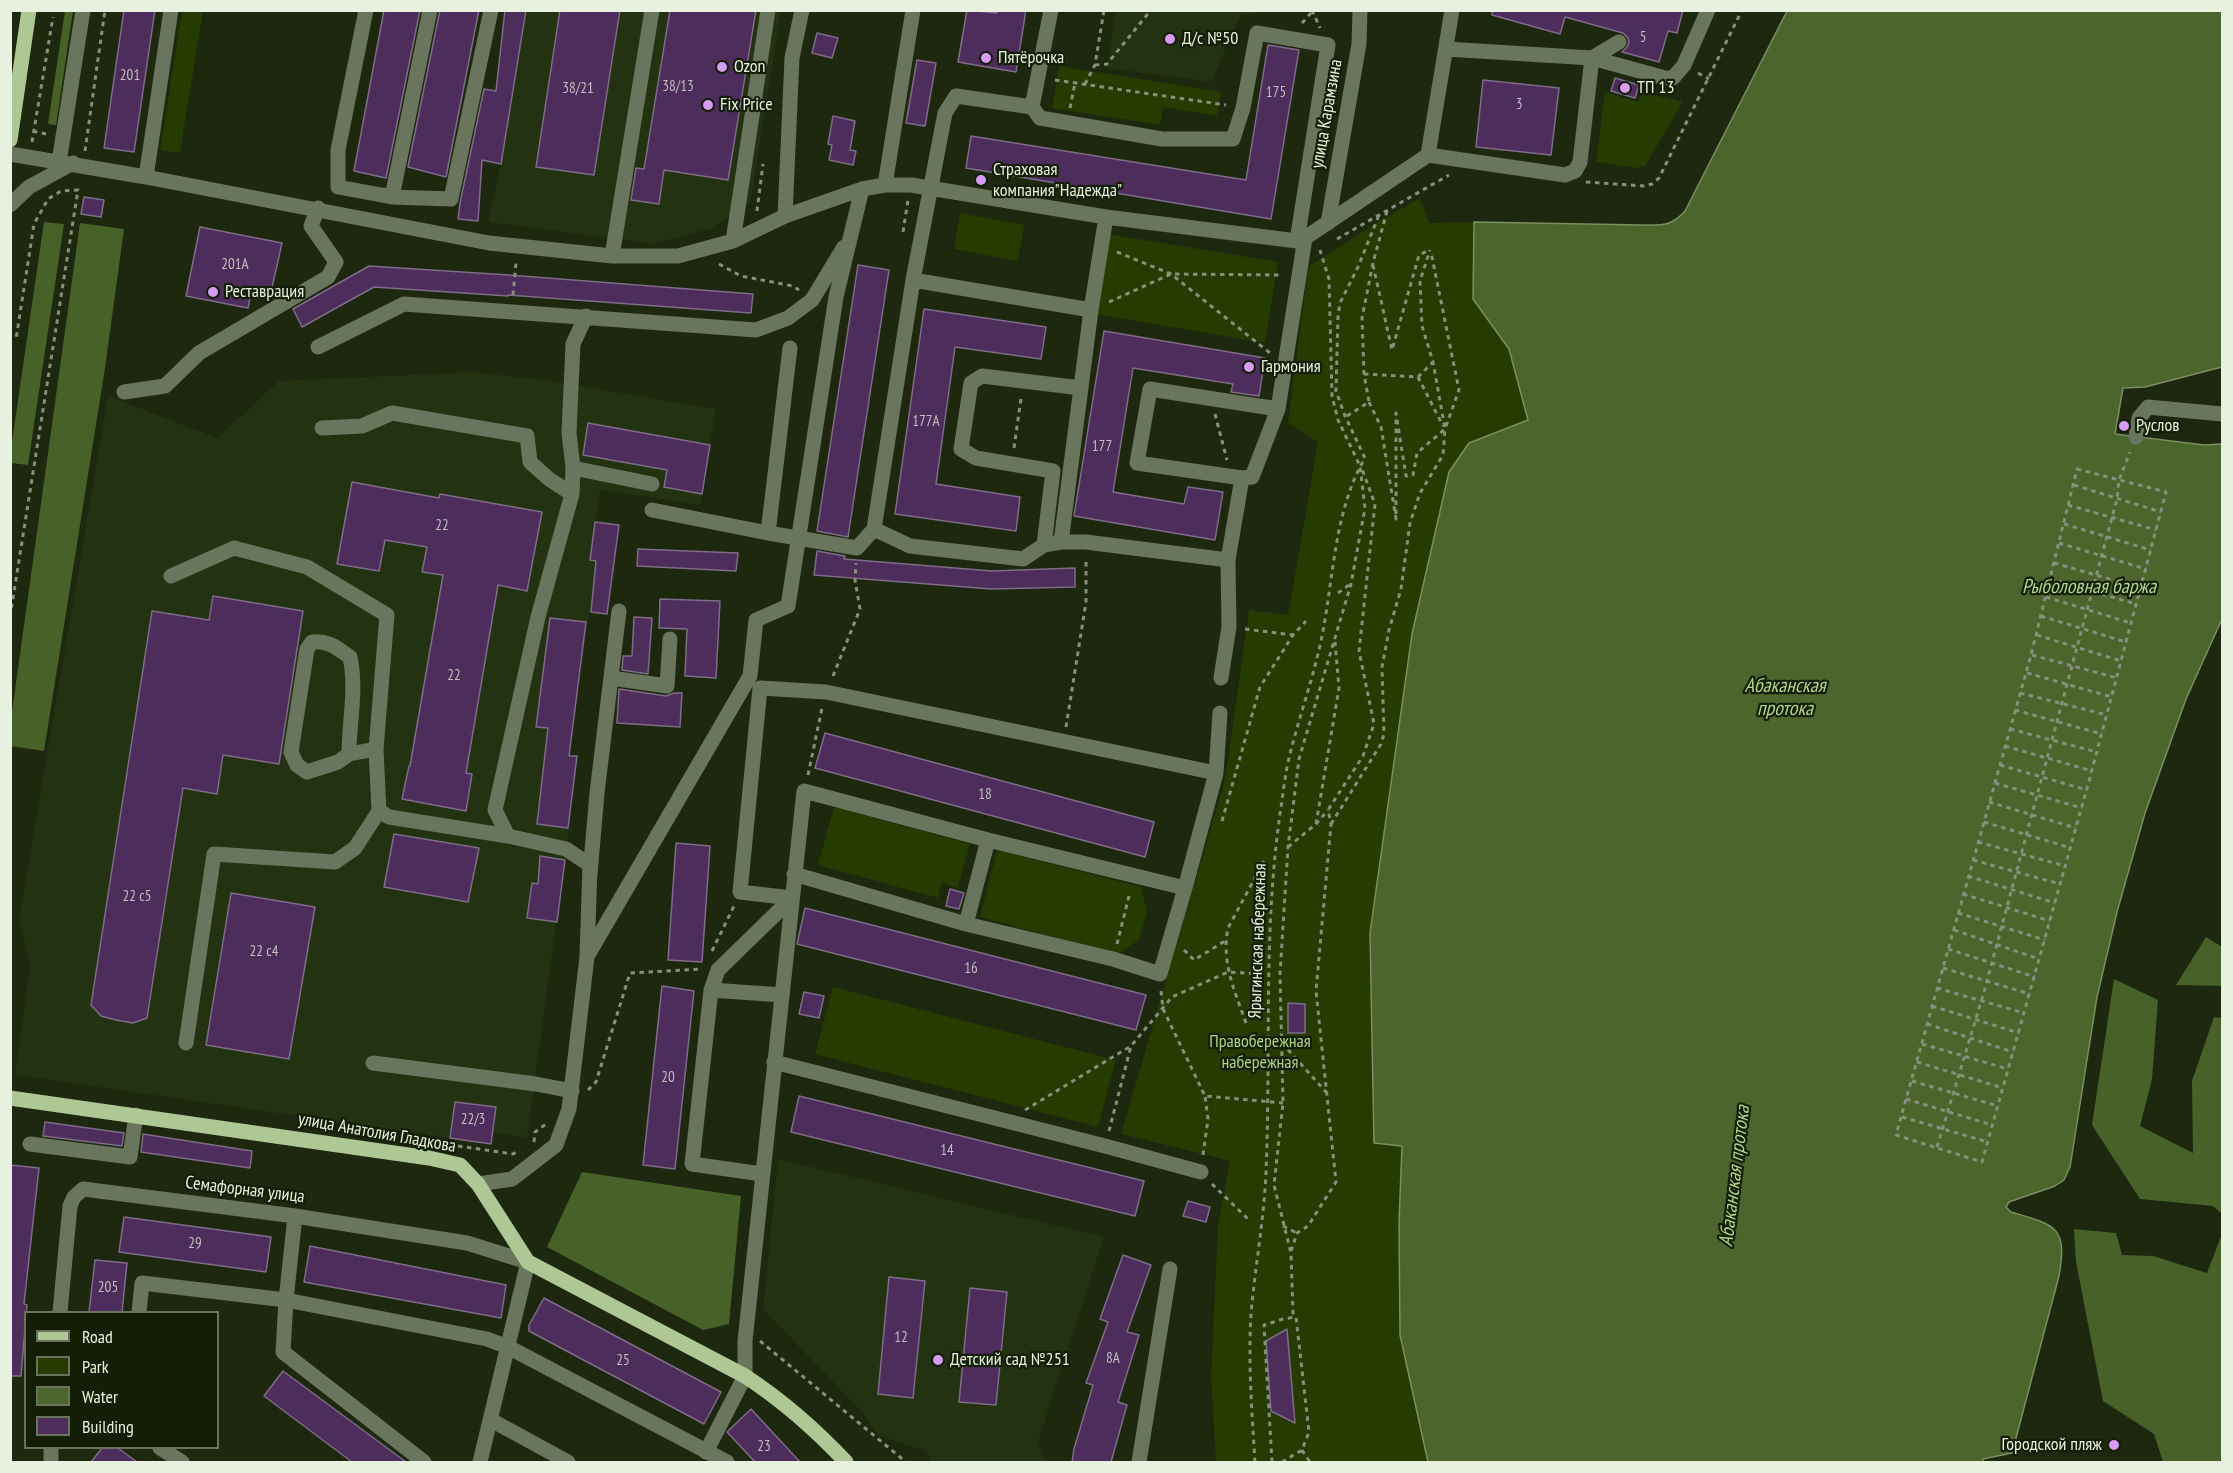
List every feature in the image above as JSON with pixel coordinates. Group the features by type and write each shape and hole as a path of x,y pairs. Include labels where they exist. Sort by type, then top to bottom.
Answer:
{"main road":[{"path":"10,140 29,10"},
{"name":"улица Анатолия Гладкова","path":"10,1098 429,1158 460,1165 478,1184 528,1262 745,1376 796,1413 846,1462"}],"street":[{"path":"66,163 83,10"},
{"path":"146,177 171,10"},
{"path":"124,392 165,386 199,353 328,277 336,262 311,226 325,210 338,187 338,150 366,10"},
{"path":"392,197 430,10"},
{"path":"338,187 392,197 451,199 491,10"},
{"path":"612,256 652,10"},
{"path":"733,241 768,10"},
{"path":"785,216 792,58 802,10"},
{"path":"885,185 913,10"},
{"path":"1032,107 1051,10"},
{"name":"улица Карамзина","path":"1328,223 1359,44 1360,10"},
{"path":"1428,155 1452,10"},
{"path":"1446,49 1592,58 1665,78 1673,78 1684,65 1708,10"},
{"path":"652,510 857,548 874,529 930,187 945,113 956,96 1032,107 1040,118 1066,124 1162,139 1233,139 1243,108 1257,33 1328,45 1301,240 1299,276 1278,409 1252,477 1236,477 1137,463 1150,389 1278,409"},
{"path":"1592,58 1619,42"},
{"path":"10,154 325,210 489,243 612,256 678,256 733,241 785,216 862,189 910,184 1106,216 1301,240 1428,155 1565,175 1575,171 1580,162 1592,58"},
{"path":"10,205 29,187 66,163"},
{"path":"587,957 750,676 756,620 788,606 836,297 862,189"},
{"path":"1061,542 1091,309 1106,216"},
{"path":"318,347 404,304 512,310 756,330 788,318 812,300 851,234"},
{"path":"913,280 1091,309"},
{"path":"508,836 495,810 538,617 572,494 573,468 569,433 573,344 586,316"},
{"path":"768,533 790,348"},
{"path":"1044,545 1053,471 976,458 961,449 970,383 982,376 1081,388"},
{"path":"2136,437 2139,418 2148,407 2223,414"},
{"path":"322,428 362,426 392,413 527,436 530,462 549,479 572,494"},
{"path":"573,468 652,484"},
{"path":"1221,678 1229,627 1228,560 1236,477"},
{"path":"874,529 910,546 1023,559 1044,545 1086,542 1228,560"},
{"path":"171,576 234,548 307,567 387,615 376,749 379,811 355,848 335,862 214,854 186,1043"},
{"path":"478,1184 512,1179 556,1145 568,1109 587,957 590,865 619,611"},
{"path":"610,678 667,686 670,639"},
{"path":"349,754 354,697 354,675 350,657 322,641 312,642 308,649 291,752 297,765 307,772 338,762 349,754 376,749"},
{"path":"792,898 740,892 760,688 826,692 1216,773"},
{"path":"794,874 966,924 1113,959 1160,974 1216,773 1220,712"},
{"path":"706,1452 745,1376 745,1341 804,791 988,840 1185,888"},
{"path":"379,811 389,817 508,836 566,849 590,865"},
{"path":"966,924 988,840"},
{"path":"762,1174 693,1164 713,965 792,898"},
{"path":"711,990 782,995"},
{"path":"774,1062 1201,1172"},
{"path":"373,1063 536,1084 572,1091"},
{"path":"30,1144 130,1157 136,1115"},
{"name":"Семафорная улица","path":"60,1311 70,1206 74,1197 83,1189 295,1216 467,1243 528,1262"},
{"path":"295,1216 283,1352 424,1462"},
{"path":"480,1462 528,1262"},
{"path":"1139,1462 1170,1269"},
{"path":"139,1311 142,1282 286,1300 487,1339 508,1347 727,1462"},
{"path":"491,1420 568,1462"},
{"path":"162,1449 182,1462"}],"path":[{"path":"85,151 105,10"},
{"path":"1085,84 1095,64 1104,10"},
{"path":"1095,64 1107,64 1151,10"},
{"path":"43,133 33,131 53,17"},
{"path":"1038,78 1243,108"},
{"path":"1066,124 1075,83"},
{"path":"10,617 78,190 61,191 48,199 34,224 16,339"},
{"path":"1387,209 1362,318 1364,374 1369,402 1381,427 1396,519 1396,413 1406,476 1413,476 1417,453 1445,429 1459,390 1430,250"},
{"name":"Ярыгинская набережная","path":"1255,1462 1249,1362 1251,1313 1266,1175 1268,974 1275,856 1289,756 1322,640 1337,541 1347,496 1365,458 1336,391 1338,317 1340,303 1358,267 1379,215"},
{"path":"1102,246 1171,274 1272,354 1285,361"},
{"name":"Ярыгинская набережная","path":"1291,1252 1297,1233 1308,1226 1336,1182 1316,991 1331,824 1328,810 1363,756 1374,724 1359,651 1375,504 1338,420 1332,396 1329,279 1320,248"},
{"path":"1373,263 1392,350 1419,255 1430,250"},
{"path":"1331,824 1381,744 1384,734 1382,667 1389,630 1401,589 1410,523 1420,493 1443,455 1445,429 1433,362 1422,326 1420,281 1430,250"},
{"path":"512,310 516,258"},
{"path":"719,264 741,276 793,286 812,300"},
{"path":"1091,309 1171,274 1299,276"},
{"path":"1364,374 1418,377 1433,362"},
{"path":"1418,377 1445,429"},
{"path":"1011,465 1023,381"},
{"path":"1211,400 1236,477"},
{"path":"1347,416 1369,402"},
{"path":"1937,1147 1987,983 2117,499 2119,480 2136,437"},
{"name":"Ярыгинская набережная","path":"1302,1450 1309,1432 1296,1317 1293,1313 1291,1252 1274,1185 1283,1103 1280,974 1288,848 1299,759 1351,584 1365,508 1360,466"},
{"path":"2077,469 2166,492 2082,808 1982,1162 1896,1135 2031,655 2073,485 2077,469"},
{"path":"2073,485 2161,512"},
{"path":"2068,506 2156,530"},
{"path":"2064,524 2151,550"},
{"path":"1064,743 1086,602 1086,542"},
{"path":"2059,543 2146,569"},
{"path":"2054,563 2140,588"},
{"path":"2050,579 2136,604"},
{"path":"1338,592 1351,584"},
{"path":"2046,597 2131,623"},
{"path":"2041,616 2126,642"},
{"path":"1236,774 1260,687 1293,635 1306,621"},
{"path":"1229,627 1293,635"},
{"path":"2036,635 2121,661"},
{"path":"1316,824 1339,688 1335,640"},
{"path":"2031,655 2117,678"},
{"path":"2026,673 2112,697"},
{"path":"2020,693 2107,715"},
{"path":"2015,710 2102,734"},
{"path":"2010,729 2097,752"},
{"path":"2005,746 2092,771"},
{"path":"2000,765 2086,790"},
{"path":"1995,783 2082,808"},
{"path":"1989,802 2076,828"},
{"path":"1288,848 1316,824 1328,810"},
{"path":"1984,822 2071,848"},
{"path":"1978,842 2065,866"},
{"path":"1973,860 2060,884"},
{"path":"1246,1023 1228,972 1226,940 1228,928 1264,861"},
{"path":"1113,959 1135,876"},
{"path":"1968,876 2055,903"},
{"path":"533,1145 535,1132 568,1109 596,1082 630,973 713,965 740,892"},
{"path":"1964,894 2050,921"},
{"path":"1958,913 2045,940"},
{"path":"1954,930 2039,959"},
{"path":"1194,960 1226,940"},
{"path":"1948,949 2035,977"},
{"path":"1943,968 2030,994"},
{"path":"1004,1122 1131,1046 1172,997 1228,972 1260,974"},
{"path":"1160,974 1163,1009 1205,1096 1208,1119 1201,1172 1249,1221"},
{"path":"1938,988 2024,1013"},
{"path":"1932,1006 2019,1032"},
{"path":"1927,1024 2013,1052"},
{"path":"1281,1042 1327,1094"},
{"path":"1922,1044 2008,1069"},
{"path":"1106,1146 1131,1046"},
{"path":"1917,1062 2003,1088"},
{"path":"1911,1081 1998,1106"},
{"path":"1205,1096 1283,1103"},
{"path":"1906,1099 1992,1125"},
{"path":"1902,1117 1988,1142"},
{"path":"455,1145 513,1154 523,1150"},
{"path":"1283,1226 1297,1233"},
{"path":"1272,1462 1264,1325 1296,1317"},
{"path":"754,1336 906,1462"},
{"path":"1282,1462 1302,1450 1310,1462"}],"shaded area":[{"name":"Д/с №50","path":"1115,10 1276,11 1241,15 1211,82 1107,68"},
{"path":"65,11 73,11 56,125 48,124"},
{"path":"526,11 781,11 750,204 713,228 653,244 488,222 501,164"},
{"path":"44,222 64,224 28,465 11,463 10,455"},
{"path":"80,223 124,229 105,368 44,751 11,746 10,726"},
{"path":"473,372 545,380 716,409 700,505 600,490 590,560 596,561 591,612 587,622 569,755 577,756 527,1139 493,1132 491,1144 15,1075 30,967 19,919 108,396 217,438 279,381"},
{"path":"2206,937 2222,947 2222,986 2176,985"},
{"path":"2114,979 2158,1000 2152,1079 2140,1126 2193,1153 2192,1081 2214,1017 2222,1018 2222,1214 2213,1206 2140,1199 2092,1125"},
{"name":"Детский сад №251","path":"778,1159 1104,1237 1038,1442 1046,1462 931,1462 926,1451 879,1436 860,1410 763,1309"},
{"path":"582,1172 741,1196 729,1324 703,1330 547,1247"},
{"path":"2074,1229 2116,1233 2122,1255 2153,1256 2207,1273 2222,1234 2222,1462 2163,1462 2154,1434 2103,1401 2076,1262"}],"green space":[{"path":"182,11 203,11 180,153 160,150"},
{"path":"1059,66 1221,92 1217,116 1163,107 1160,125 1052,108"},
{"path":"1605,92 1638,102 1641,92 1683,102 1645,166 1638,168 1596,162"},
{"name":"Правобережная набережная","path":"1420,198 1429,223 1474,222 1473,299 1509,349 1528,420 1469,443 1449,472 1412,634 1370,933 1375,1143 1402,1146 1399,1223 1400,1335 1428,1462 1216,1462 1211,1376 1218,1225 1230,1161 1121,1134 1225,780 1249,610 1288,615 1318,442 1288,423 1308,267"},
{"path":"960,213 1024,225 1018,261 954,249"},
{"path":"1108,234 1278,262 1265,343 1095,314"},
{"path":"834,807 970,844 958,888 942,883 938,898 818,865"},
{"path":"997,850 1141,887 1147,912 1139,940 1117,954 980,917"},
{"path":"833,987 1116,1060 1098,1127 815,1054"}],"water":[{"name":"Абаканская протока","path":"1787,11 2222,11 2222,367 2145,387 2123,388 2115,434 2204,445 2222,444 2222,619 2186,699 2145,813 2117,912 2097,997 2070,1167 2064,1180 2055,1186 2009,1202 2006,1207 2011,1212 2038,1220 2055,1230 2061,1247 2059,1276 2012,1453 1983,1459 1983,1462 1428,1462 1400,1335 1399,1223 1402,1146 1374,1143 1370,933 1412,634 1449,472 1469,443 1528,420 1509,349 1473,299 1474,222 1654,225 1675,220 1685,211"}],"building":[{"path":"124,10 155,10 134,152 104,148"},
{"path":"384,10 420,10 386,178 354,171"},
{"path":"440,10 479,10 446,177 408,167"},
{"path":"505,10 526,10 501,164 482,160 478,221 458,219 484,89 496,91"},
{"path":"560,10 620,10 594,175 536,167"},
{"path":"670,10 756,10 728,180 664,170 659,204 631,200 636,168 644,169"},
{"path":"967,10 997,13 997,10 1026,10 1016,72 958,62"},
{"path":"1492,10 1683,10 1677,33 1668,31 1659,62 1622,52 1629,42 1623,33 1565,17 1560,34 1492,15"},
{"path":"817,33 838,38 832,58 812,53"},
{"path":"1268,45 1299,50 1271,219 966,168 971,136 1246,180"},
{"path":"917,60 936,63 925,126 906,123"},
{"name":"ТП 13","path":"1615,78 1639,85 1635,98 1611,91"},
{"path":"1483,80 1559,88 1551,155 1476,147"},
{"path":"833,116 855,121 850,150 856,151 853,165 829,160 832,145 828,144"},
{"path":"84,197 104,200 101,217 81,214"},
{"path":"200,227 282,243 271,292 252,288 248,308 186,296"},
{"path":"858,265 889,270 848,537 817,531"},
{"path":"369,266 753,294 751,313 374,287 302,327 293,309"},
{"path":"924,309 1046,327 1041,359 955,347 936,484 1020,497 1016,531 895,514"},
{"path":"1104,331 1265,358 1259,396 1231,392 1233,384 1133,368 1113,492 1184,504 1188,487 1223,492 1215,540 1074,516"},
{"path":"588,423 710,445 702,494 664,487 667,470 583,455"},
{"path":"352,482 439,498 440,494 542,512 527,591 498,585 466,773 472,774 466,811 402,799 410,766 443,575 422,572 427,547 385,540 379,571 337,564"},
{"path":"595,522 619,525 607,614 591,612 596,561 590,560"},
{"path":"638,549 738,553 736,571 637,566"},
{"path":"817,551 845,556 844,559 992,571 1075,568 1075,587 991,589 814,575"},
{"path":"213,596 303,611 279,764 223,755 217,794 183,788 147,1018 133,1023 116,1020 101,1016 91,1005 152,611 209,620"},
{"path":"660,599 720,601 716,678 685,676 687,629 659,628"},
{"path":"634,617 652,618 648,674 622,670 623,656 632,656"},
{"path":"550,618 586,622 569,756 577,756 568,828 537,824 548,728 536,727"},
{"path":"619,689 666,696 682,693 680,727 617,723"},
{"path":"825,733 1154,822 1145,857 815,768"},
{"path":"394,834 479,848 468,902 384,887"},
{"path":"676,843 710,846 702,962 668,960"},
{"path":"540,856 565,860 557,922 527,918 532,883 538,884"},
{"path":"950,889 964,893 959,909 946,906"},
{"path":"231,893 315,907 289,1059 206,1045"},
{"path":"805,908 1146,995 1136,1030 797,944"},
{"path":"662,986 694,991 675,1169 643,1165"},
{"path":"804,992 824,996 819,1018 799,1014"},
{"path":"1288,1003 1305,1004 1305,1033 1288,1033"},
{"path":"799,1096 1144,1181 1135,1216 791,1132"},
{"path":"455,1102 496,1107 491,1144 450,1138"},
{"path":"45,1122 124,1133 122,1146 43,1136"},
{"path":"143,1134 252,1151 250,1168 141,1152"},
{"path":"10,1165 39,1168 24,1304 27,1305 26,1311 24,1311 21,1376 10,1376"},
{"path":"1188,1201 1210,1207 1206,1222 1183,1216"},
{"path":"124,1217 271,1237 266,1272 119,1252"},
{"path":"310,1246 506,1285 501,1318 304,1282"},
{"path":"1123,1255 1151,1265 1127,1332 1139,1335 1118,1402 1127,1405 1111,1462 1072,1462 1093,1385 1086,1383 1108,1322 1100,1319"},
{"path":"95,1260 127,1263 122,1311 89,1311"},
{"path":"889,1277 925,1281 913,1398 878,1394"},
{"path":"970,1288 1007,1292 996,1405 959,1402"},
{"path":"544,1298 721,1392 704,1424 529,1331 529,1325"},
{"path":"1287,1329 1295,1423 1271,1411 1266,1341"},
{"path":"283,1371 406,1462 352,1462 264,1396"},
{"path":"751,1409 800,1462 755,1462 727,1432"},
{"path":"101,1449 119,1449 137,1462 91,1462"}],"place":[{"name":"Д/с №50","path":"1170,39"},
{"name":"Пятёрочка","path":"986,58"},
{"name":"Ozon","path":"722,67"},
{"name":"ТП 13","path":"1625,88"},
{"name":"Fix Price","path":"708,105"},
{"name":"Страховая компания\"Надежда\"","path":"981,180"},
{"name":"Реставрация","path":"213,292"},
{"name":"Гармония","path":"1249,367"},
{"name":"Руслов","path":"2124,426"},
{"name":"Детский сад №251","path":"938,1360"},
{"name":"Городской пляж","path":"2114,1445"}],"water label":[{"name":"Рыболовная баржа","path":"2089,587"}]}
